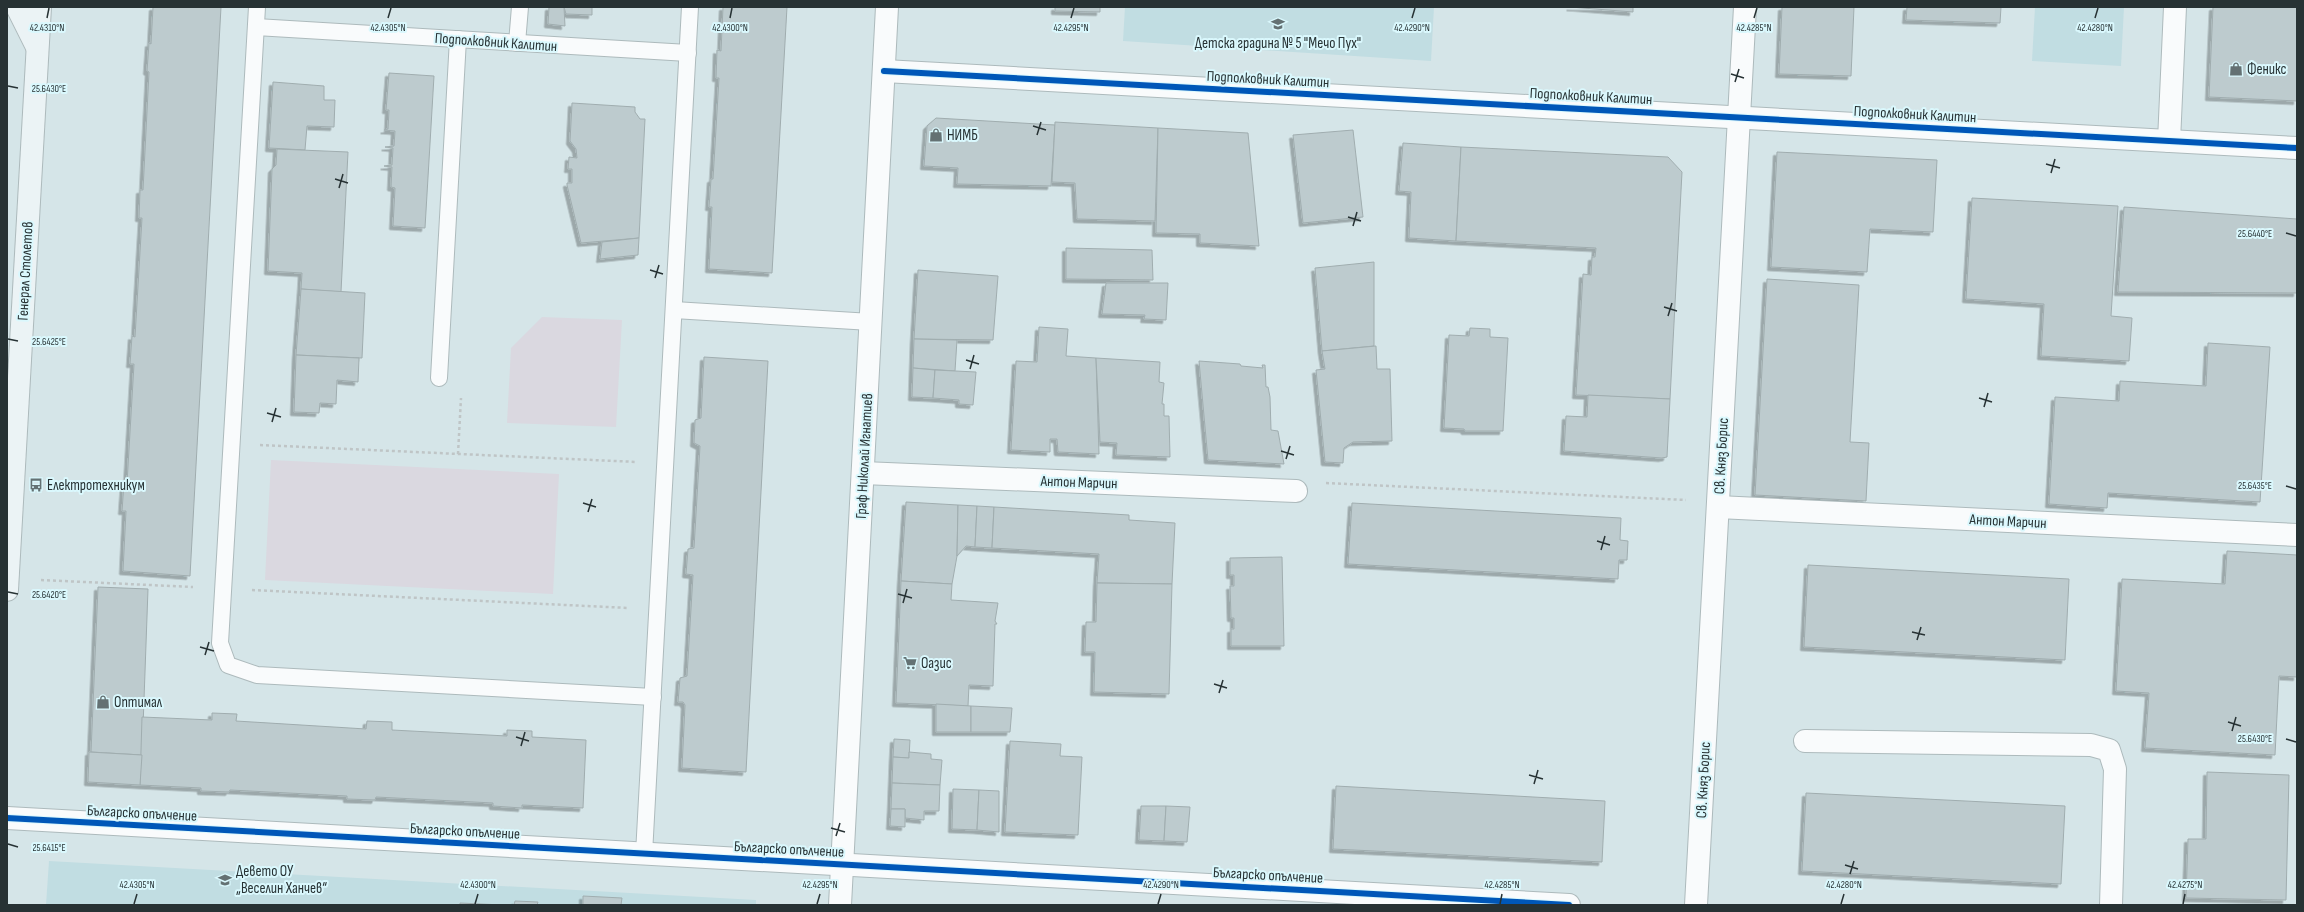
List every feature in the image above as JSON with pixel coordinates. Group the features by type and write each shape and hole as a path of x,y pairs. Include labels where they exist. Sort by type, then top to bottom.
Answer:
{"street":[{"name":"Генерал Столетов","path":"17,7 37,47"},
{"name":"Генерал Столетов","path":"7,590 40,7"},
{"name":"Граф Николай Игнатиев","path":"840,905 887,7"},
{"name":"Св. Княз Борис","path":"1696,905 1745,7"},
{"path":"2168,141 2174,7"},
{"name":"Подполковник Калитин","path":"884,71 2297,148"},
{"name":"Антон Марчин","path":"862,473 1296,492"},
{"name":"Антон Марчин","path":"1718,507 2297,535"},
{"path":"1805,741 2091,745 2109,750 2115,769 2111,905"},
{"name":"Българско опълчение","path":"7,818 1569,905"}],"lane":[{"path":"257,7 220,643 223,655 228,665 251,673 653,698"},
{"path":"517,43 520,7"},
{"path":"644,854 690,7"},
{"name":"Подполковник Калитин","path":"256,27 688,53"},
{"path":"439,378 458,39"},
{"path":"674,310 871,322"}],"path":[{"path":"439,378 462,378 458,454"},
{"path":"232,443 665,464"},
{"path":"1296,492 1310,482 1685,500 1718,507"},
{"path":"40,580 657,610"}],"shaded area":[{"name":"Детска градина № 5 \"Мечо Пух\"","path":"1125,7 1434,7 1431,61 1123,41"},
{"path":"2035,7 2124,7 2121,66 2032,61"},
{"path":"542,317 622,320 616,427 507,423 511,348"},
{"path":"271,460 559,474 553,594 265,580"},
{"name":"Девето ОУ „Веселин Ханчев“","path":"49,861 756,900 756,905 46,905"}],"building":[{"path":"153,7 221,7 190,576 123,571 126,511 122,511 124,483 127,483 134,364 130,364 132,336 135,337 142,218 139,218 140,190 143,190 149,72 147,71 149,43 151,44"},
{"path":"549,7 564,7 565,26 548,24"},
{"path":"564,7 592,7 592,15 566,14"},
{"path":"723,7 787,7 772,273 709,269 712,207 709,207 711,179 713,179 719,78 716,78 717,50 721,51"},
{"path":"1055,7 1100,7 1100,12 1055,11"},
{"path":"1570,7 1633,7 1633,12"},
{"path":"1782,7 1854,7 1851,76 1779,74"},
{"path":"1907,7 2001,7 2000,23 1906,20"},
{"path":"2213,7 2297,7 2297,101 2209,97"},
{"path":"389,73 434,76 425,228 393,226 395,188 391,187 392,167 384,166 392,165 393,148 385,147 394,146 395,131 384,130 388,129 389,110 386,110"},
{"path":"273,82 324,86 324,100 335,100 334,127 307,126 305,150 269,148"},
{"path":"572,103 635,107 635,112 640,119 645,119 639,238 581,243 567,185 567,183 572,183 572,169 568,169 569,157 577,158 576,149 570,141"},
{"path":"936,118 1055,125 1051,186 957,184 958,168 924,166 927,126"},
{"path":"1055,122 1158,128 1155,221 1077,219 1075,183 1052,182"},
{"path":"1158,128 1248,133 1259,246 1200,243 1200,234 1156,233"},
{"path":"1353,130 1363,217 1303,223 1293,135"},
{"path":"1403,143 1461,147 1456,241 1409,238 1411,192 1399,191"},
{"path":"1461,147 1668,157 1682,172 1670,399 1576,395 1583,274 1591,275 1592,257 1595,257 1596,248 1456,241"},
{"path":"277,149 348,152 341,292 301,289 302,273 268,271 272,169 276,165"},
{"path":"1777,152 1937,160 1933,232 1870,229 1867,272 1771,267"},
{"path":"1972,198 2118,206 2111,316 2132,318 2129,361 2041,356 2044,304 1966,299"},
{"path":"2124,207 2297,219 2297,293 2118,292"},
{"path":"639,238 638,255 600,259 602,242"},
{"path":"1066,248 1152,250 1153,280 1066,279"},
{"path":"1374,262 1374,346 1322,351 1315,268"},
{"path":"918,270 998,276 993,340 914,339"},
{"path":"1767,279 1859,285 1850,442 1869,443 1866,501 1755,495"},
{"path":"1106,283 1168,283 1166,320 1144,319 1145,315 1102,314"},
{"path":"301,289 365,293 362,358 296,355"},
{"path":"1039,327 1068,329 1066,356 1096,358 1099,454 1058,452 1057,439 1050,439 1050,452 1011,450 1016,361 1037,362"},
{"path":"1470,328 1490,329 1490,337 1508,338 1503,431 1465,431 1464,429 1444,428 1449,335 1469,336"},
{"path":"914,339 957,340 955,371 913,368"},
{"path":"2208,343 2270,347 2260,502 2108,493 2107,508 2049,504 2055,397 2119,401 2120,381 2206,386"},
{"path":"1376,346 1377,369 1390,369 1392,441 1353,442 1344,448 1343,463 1325,462 1316,370 1325,369 1322,351"},
{"path":"296,355 359,358 358,382 337,380 336,404 320,403 319,413 294,412"},
{"path":"704,357 768,361 746,772 682,768 685,705 683,702 678,702 680,678 687,676 693,575 686,574 688,549 694,548 700,446 694,443 695,420 701,418"},
{"path":"1096,358 1160,362 1159,382 1164,383 1162,404 1164,404 1164,416 1169,416 1170,457 1116,455 1117,443 1100,442"},
{"path":"1199,361 1240,364 1241,366 1263,368 1262,365 1265,365 1266,387 1268,387 1270,397 1271,430 1278,431 1284,464 1208,460"},
{"path":"913,368 935,370 933,398 912,397"},
{"path":"935,370 976,372 973,405 959,404 959,400 933,398"},
{"path":"1588,395 1670,399 1667,457 1662,458 1564,451 1566,416 1587,417"},
{"path":"906,502 958,505 957,556 952,584 901,581"},
{"path":"1352,503 1621,518 1620,540 1628,541 1627,560 1619,560 1618,579 1348,564"},
{"path":"958,505 977,506 975,547 966,546 957,556"},
{"path":"977,506 994,507 992,548 975,547"},
{"path":"994,507 1129,515 1129,520 1175,523 1172,584 1097,583 1099,554 992,548"},
{"path":"2227,551 2297,555 2297,677 2279,676 2275,755 2145,748 2149,693 2116,691 2122,579 2225,584"},
{"path":"1282,557 1284,646 1231,646 1231,629 1234,629 1234,618 1231,618 1230,586 1234,586 1234,575 1230,575 1230,558"},
{"path":"1808,565 2069,579 2065,660 1804,647"},
{"path":"901,581 952,584 951,600 998,603 995,621 997,624 995,624 993,686 969,685 968,706 896,703"},
{"path":"1097,583 1172,584 1169,694 1094,692 1095,652 1085,652 1086,622 1096,622"},
{"path":"98,587 148,589 142,755 91,752"},
{"path":"936,704 971,706 971,732 936,732"},
{"path":"971,706 1012,708 1010,732 971,732"},
{"path":"212,713 237,714 236,721 366,729 367,721 392,722 392,730 507,736 507,730 532,731 532,737 586,740 583,808 522,805 522,808 493,806 493,803 376,797 375,800 347,799 347,796 230,790 229,792 201,791 201,788 140,785 142,717 212,720"},
{"path":"894,739 910,740 909,758 893,757"},
{"path":"1010,741 1061,744 1060,756 1082,757 1078,835 1005,832"},
{"path":"89,752 142,755 140,785 88,782"},
{"path":"909,752 931,754 931,759 942,760 940,785 892,783 893,757 909,758"},
{"path":"2207,772 2289,775 2286,900 2186,898 2188,839 2206,839"},
{"path":"892,783 940,785 939,811 924,811 924,820 905,818 905,809 891,809"},
{"path":"1336,786 1605,801 1602,862 1333,849"},
{"path":"953,789 979,790 977,830 952,829"},
{"path":"979,790 999,791 999,832 977,830"},
{"path":"1806,793 2065,806 2061,884 1802,871"},
{"path":"1141,806 1166,806 1164,841 1139,840"},
{"path":"1166,806 1190,807 1187,842 1164,841"},
{"path":"891,809 905,809 905,827 890,826"},
{"path":"583,896 622,898 621,905 583,905"},
{"path":"515,901 538,902 537,905 514,905"},
{"path":"460,903 503,905 460,905"}],"cycle path":[{"path":"884,71 2297,148"},
{"path":"7,818 1569,905"}],"place":[{"name":"Детска градина № 5 \"Мечо Пух\"","path":"1278,24"},
{"name":"Феникс","path":"2236,69"},
{"name":"НИМБ","path":"936,135"},
{"name":"Електротехникум","path":"36,485"},
{"name":"Оазис","path":"910,663"},
{"name":"Оптимал","path":"103,702"},
{"name":"Девето ОУ „Веселин Ханчев“","path":"225,880"}]}
